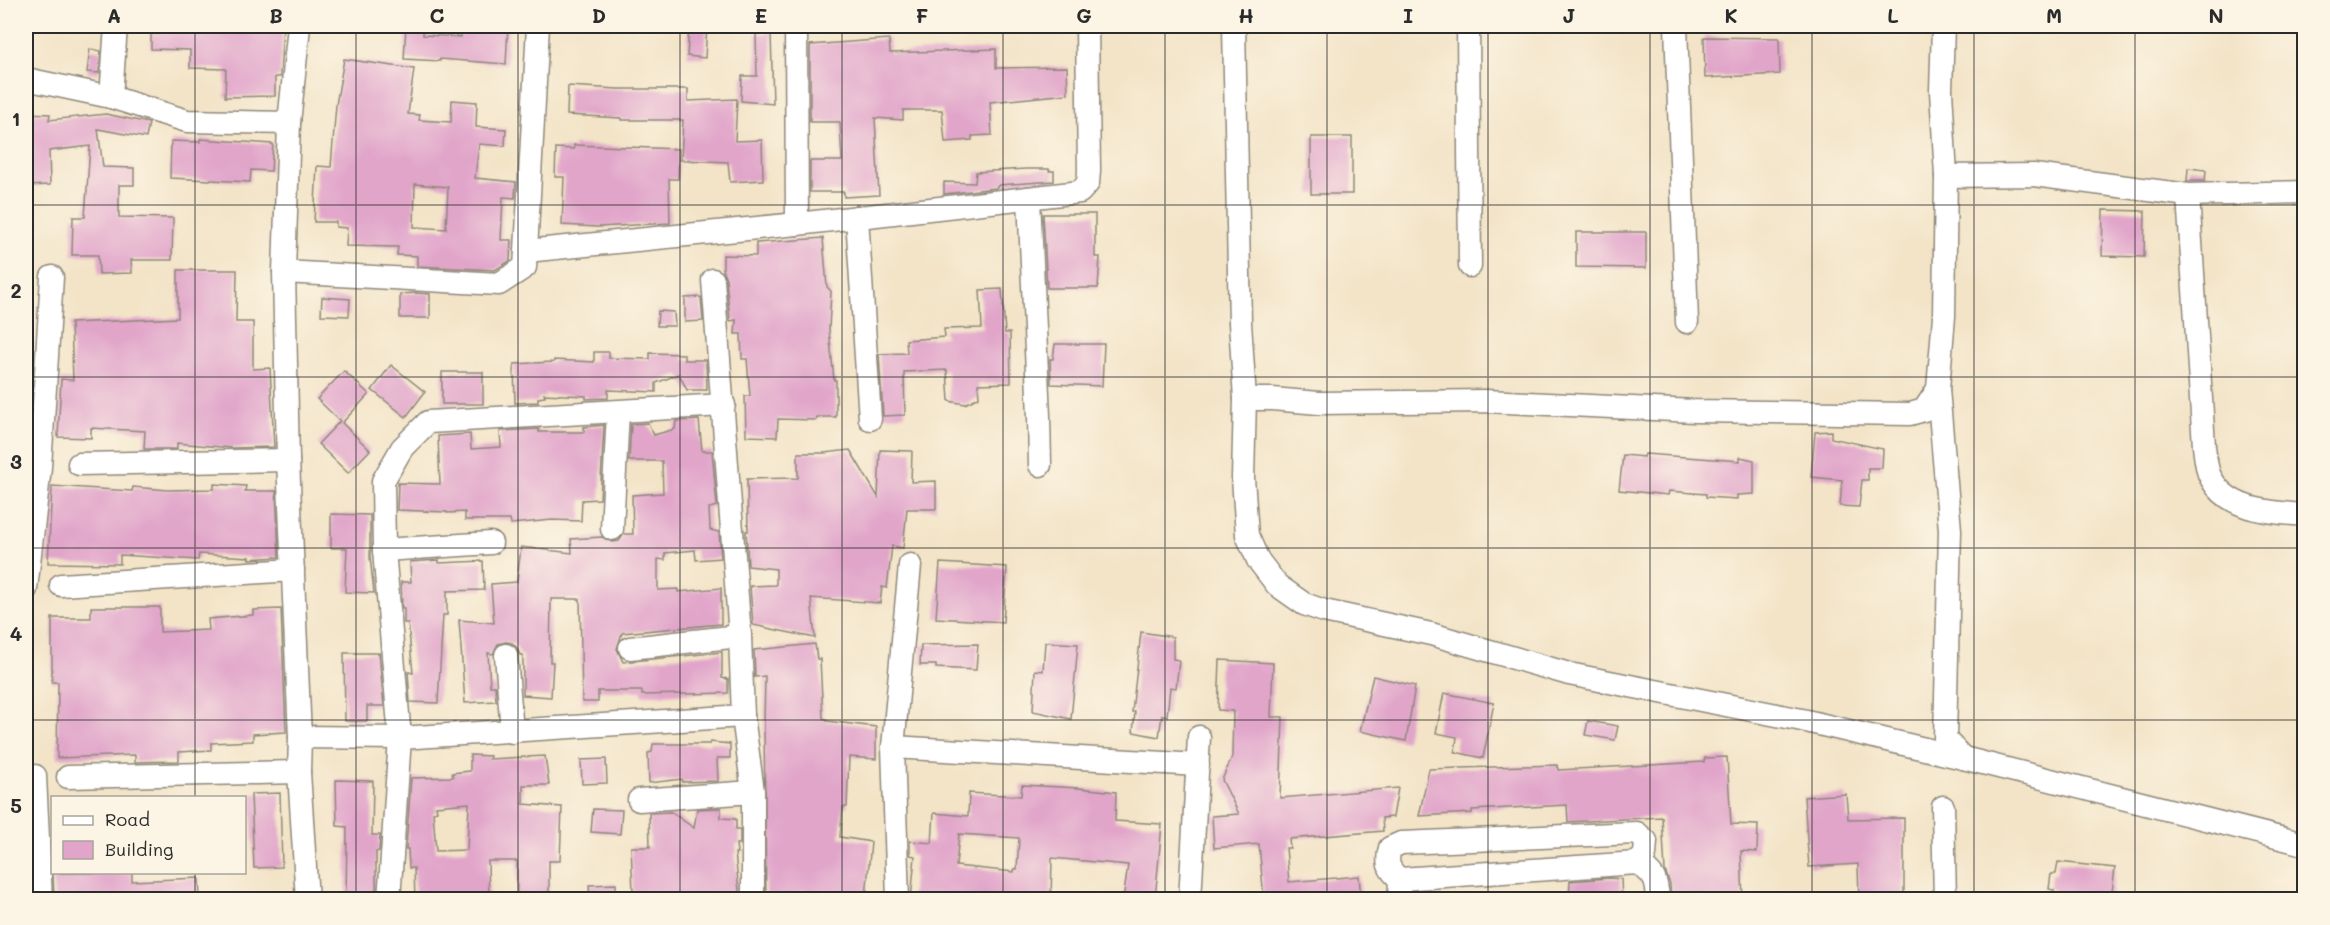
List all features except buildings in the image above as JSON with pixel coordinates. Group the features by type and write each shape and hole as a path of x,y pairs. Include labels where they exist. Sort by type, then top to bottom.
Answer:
{"street":[{"path":"111,97 116,26"},
{"path":"299,26 289,123 284,272 288,460 300,737 299,772 308,900"},
{"path":"284,272 499,284 525,267 538,26"},
{"path":"796,26 797,224"},
{"path":"525,251 797,224 1080,192 1088,183 1087,26"},
{"path":"1233,26 1247,535 1258,560 1277,585 1304,604 1431,634 1569,674 1802,720 2304,844"},
{"path":"1468,26 1470,266"},
{"path":"1677,26 1687,322"},
{"path":"1942,26 1941,91 1946,176 1944,316 1938,389 1950,530 1945,739 1963,758"},
{"path":"26,79 111,97 187,122 289,123"},
{"path":"1946,176 2034,175 2188,195 2304,192"},
{"path":"2188,195 2204,446 2208,472 2216,486 2251,509 2304,515"},
{"path":"1029,198 1040,465"},
{"path":"857,217 870,419"},
{"path":"26,589 40,467 52,277"},
{"path":"712,280 724,405 740,636 743,716 753,792 753,900"},
{"path":"1245,399 1272,399 1319,404 1486,401 1695,411 1910,414 1924,410 1938,389"},
{"path":"389,900 399,738 384,550 382,481 402,448 428,423 724,405"},
{"path":"612,530 618,412"},
{"path":"79,464 288,460"},
{"path":"384,550 491,543"},
{"path":"898,900 893,747 910,565"},
{"path":"61,585 292,570"},
{"path":"630,648 740,636"},
{"path":"507,655 512,732"},
{"path":"300,737 399,738 743,716"},
{"path":"1191,900 1198,737"},
{"path":"893,747 1198,765"},
{"path":"68,777 299,772"},
{"path":"35,776 41,900"},
{"path":"639,800 753,792"},
{"path":"1943,807 1945,900"},
{"path":"1637,833 1646,841 1645,855 1637,863 1399,889 1387,860 1390,849 1401,843 1637,833"},
{"path":"1637,863 1652,873 1658,900"}]}
